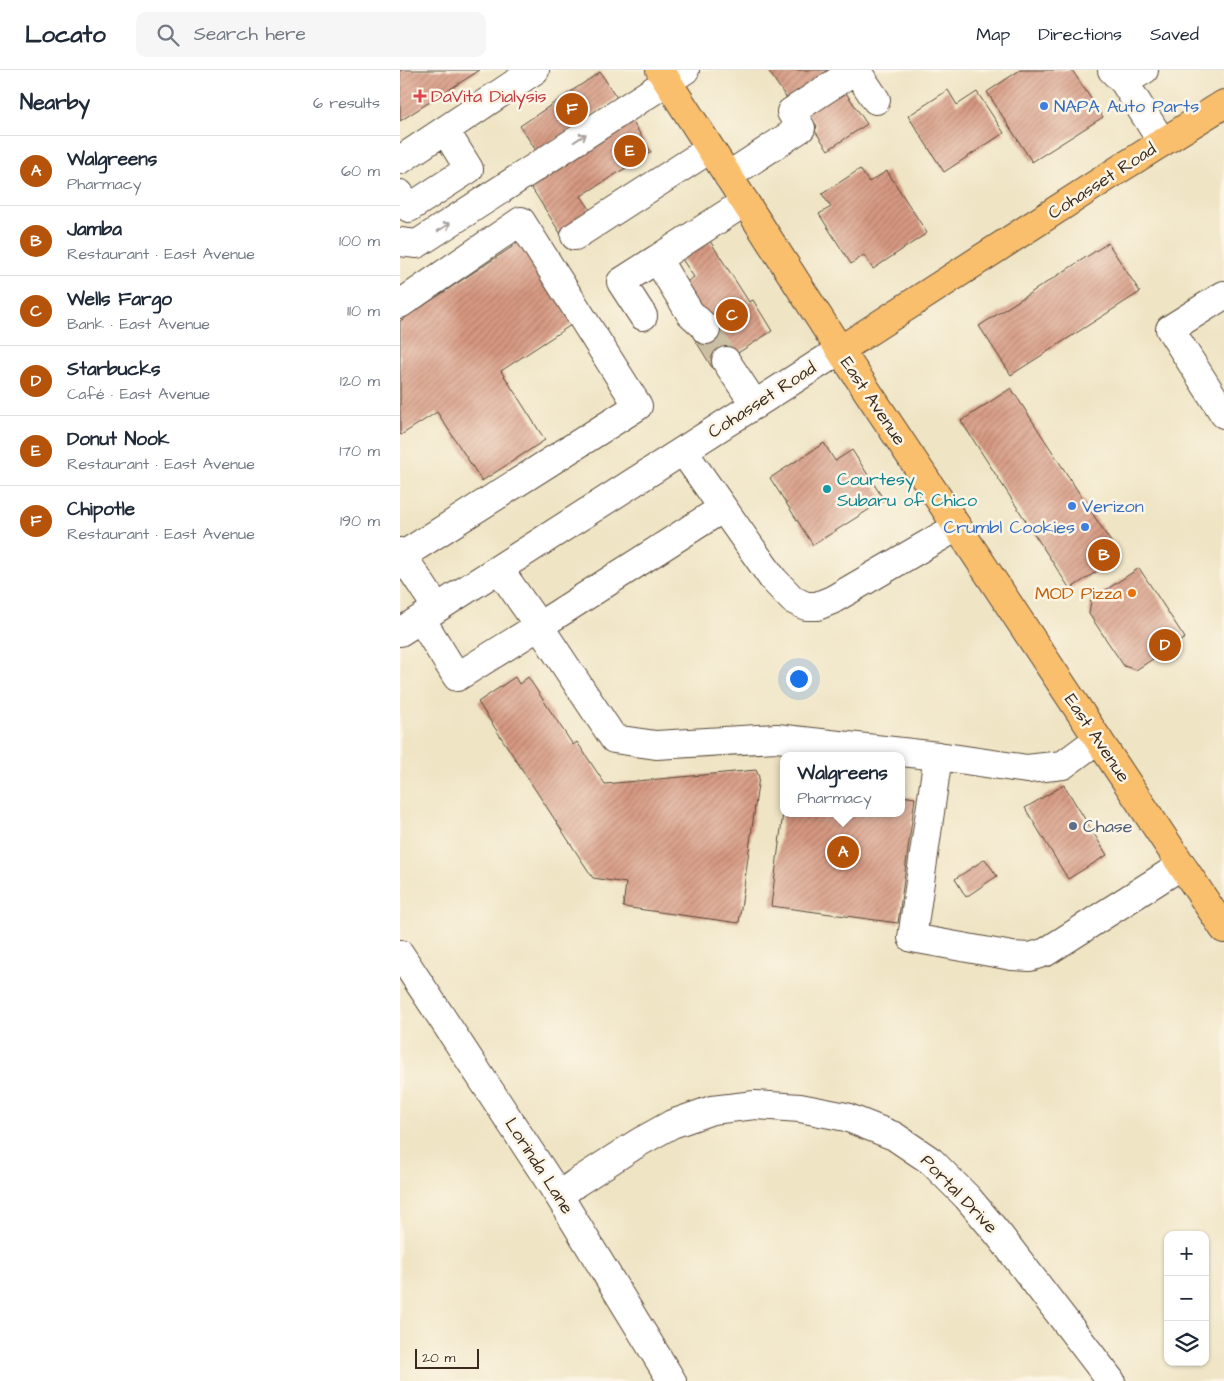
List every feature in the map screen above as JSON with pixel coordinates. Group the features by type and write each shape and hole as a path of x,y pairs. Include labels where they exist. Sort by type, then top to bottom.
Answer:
{"main road":[{"name":"East Avenue","path":"671,74 710,149 840,350 1182,865 1221,917"},
{"name":"Cohasset Road","path":"840,350 1224,104"}],"street":[{"path":"400,160 535,70"},
{"path":"728,176 801,128 790,112 856,70 876,100"},
{"path":"400,242 417,244 671,74"},
{"path":"1127,74 1162,142"},
{"path":"400,194 409,208 470,169 445,130"},
{"path":"575,236 710,149"},
{"path":"643,316 621,282 744,202"},
{"path":"400,304 521,221 638,406 401,555 419,620 457,677 723,508"},
{"path":"656,259 697,327"},
{"path":"1224,295 1170,329 1224,414"},
{"name":"Cohasset Road","path":"419,620 840,350"},
{"path":"721,364 749,408"},
{"path":"683,450 774,579 792,600 806,606 817,606 832,600 957,527"},
{"path":"499,569 614,739 656,745 776,738 902,752"},
{"path":"905,752 1027,769 1063,765 1098,739"},
{"path":"938,756 912,938 1012,956 1030,957 1046,952 1182,865"},
{"name":"Lorinda Lane","path":"400,954 559,1196 672,1381"},
{"name":"Portal Drive","path":"559,1196 638,1143 672,1124 712,1110 756,1105 800,1108 846,1117 894,1136 931,1161 968,1197 1111,1381"}],"building":[{"name":"DaVita Dialysis","path":"400,70 480,70 400,121"},
{"path":"768,70 831,70 787,99"},
{"path":"1020,70 1072,70 1103,117 1032,162 987,92"},
{"path":"600,72 617,98 537,152 520,126"},
{"path":"842,87 867,124 828,150 815,131 817,126 806,111"},
{"path":"948,90 957,105 977,92 1004,133 944,172 908,116"},
{"path":"628,114 651,152 581,196 594,215 562,236 526,179"},
{"path":"860,169 869,182 887,171 927,233 873,269 864,255 851,264 819,214 831,207 822,194"},
{"path":"524,239 577,321 501,371 545,440 482,481 437,412 400,434 400,321"},
{"path":"710,241 749,302 753,300 772,331 713,369 694,338 710,328 682,285 694,277 682,259"},
{"path":"1108,243 1140,292 1011,375 979,326"},
{"path":"1011,388 1120,556 1070,589 961,421"},
{"name":"Courtesy Subaru of Chico","path":"824,443 835,461 852,450 884,500 813,545 770,478"},
{"path":"1139,568 1185,638 1136,670 1124,666 1089,614 1091,600"},
{"path":"515,677 519,684 528,677 573,745 577,742 605,784 756,770 759,777 739,923 623,907 626,883 593,878 478,702"},
{"path":"1064,785 1107,855 1068,879 1025,808"},
{"path":"905,796 915,798 898,923 771,906 782,817 905,817"},
{"path":"985,859 997,876 966,897 955,879"}],"tunnel":[{"path":"706,330 726,361"}],"place":[{"name":"DaVita Dialysis","path":"420,96"},
{"name":"NAPA Auto Parts","path":"1044,106"},
{"name":"Chipotle","path":"572,109"},
{"name":"Donut Nook","path":"630,151"},
{"name":"Wells Fargo","path":"732,315"},
{"name":"Courtesy Subaru of Chico","path":"827,489"},
{"name":"Verizon","path":"1072,506"},
{"name":"Crumbl Cookies","path":"1085,527"},
{"name":"Jamba","path":"1104,555"},
{"name":"MOD Pizza","path":"1132,593"},
{"name":"Starbucks","path":"1165,645"},
{"name":"Chase","path":"1073,826"},
{"name":"Walgreens","path":"843,852"}]}
